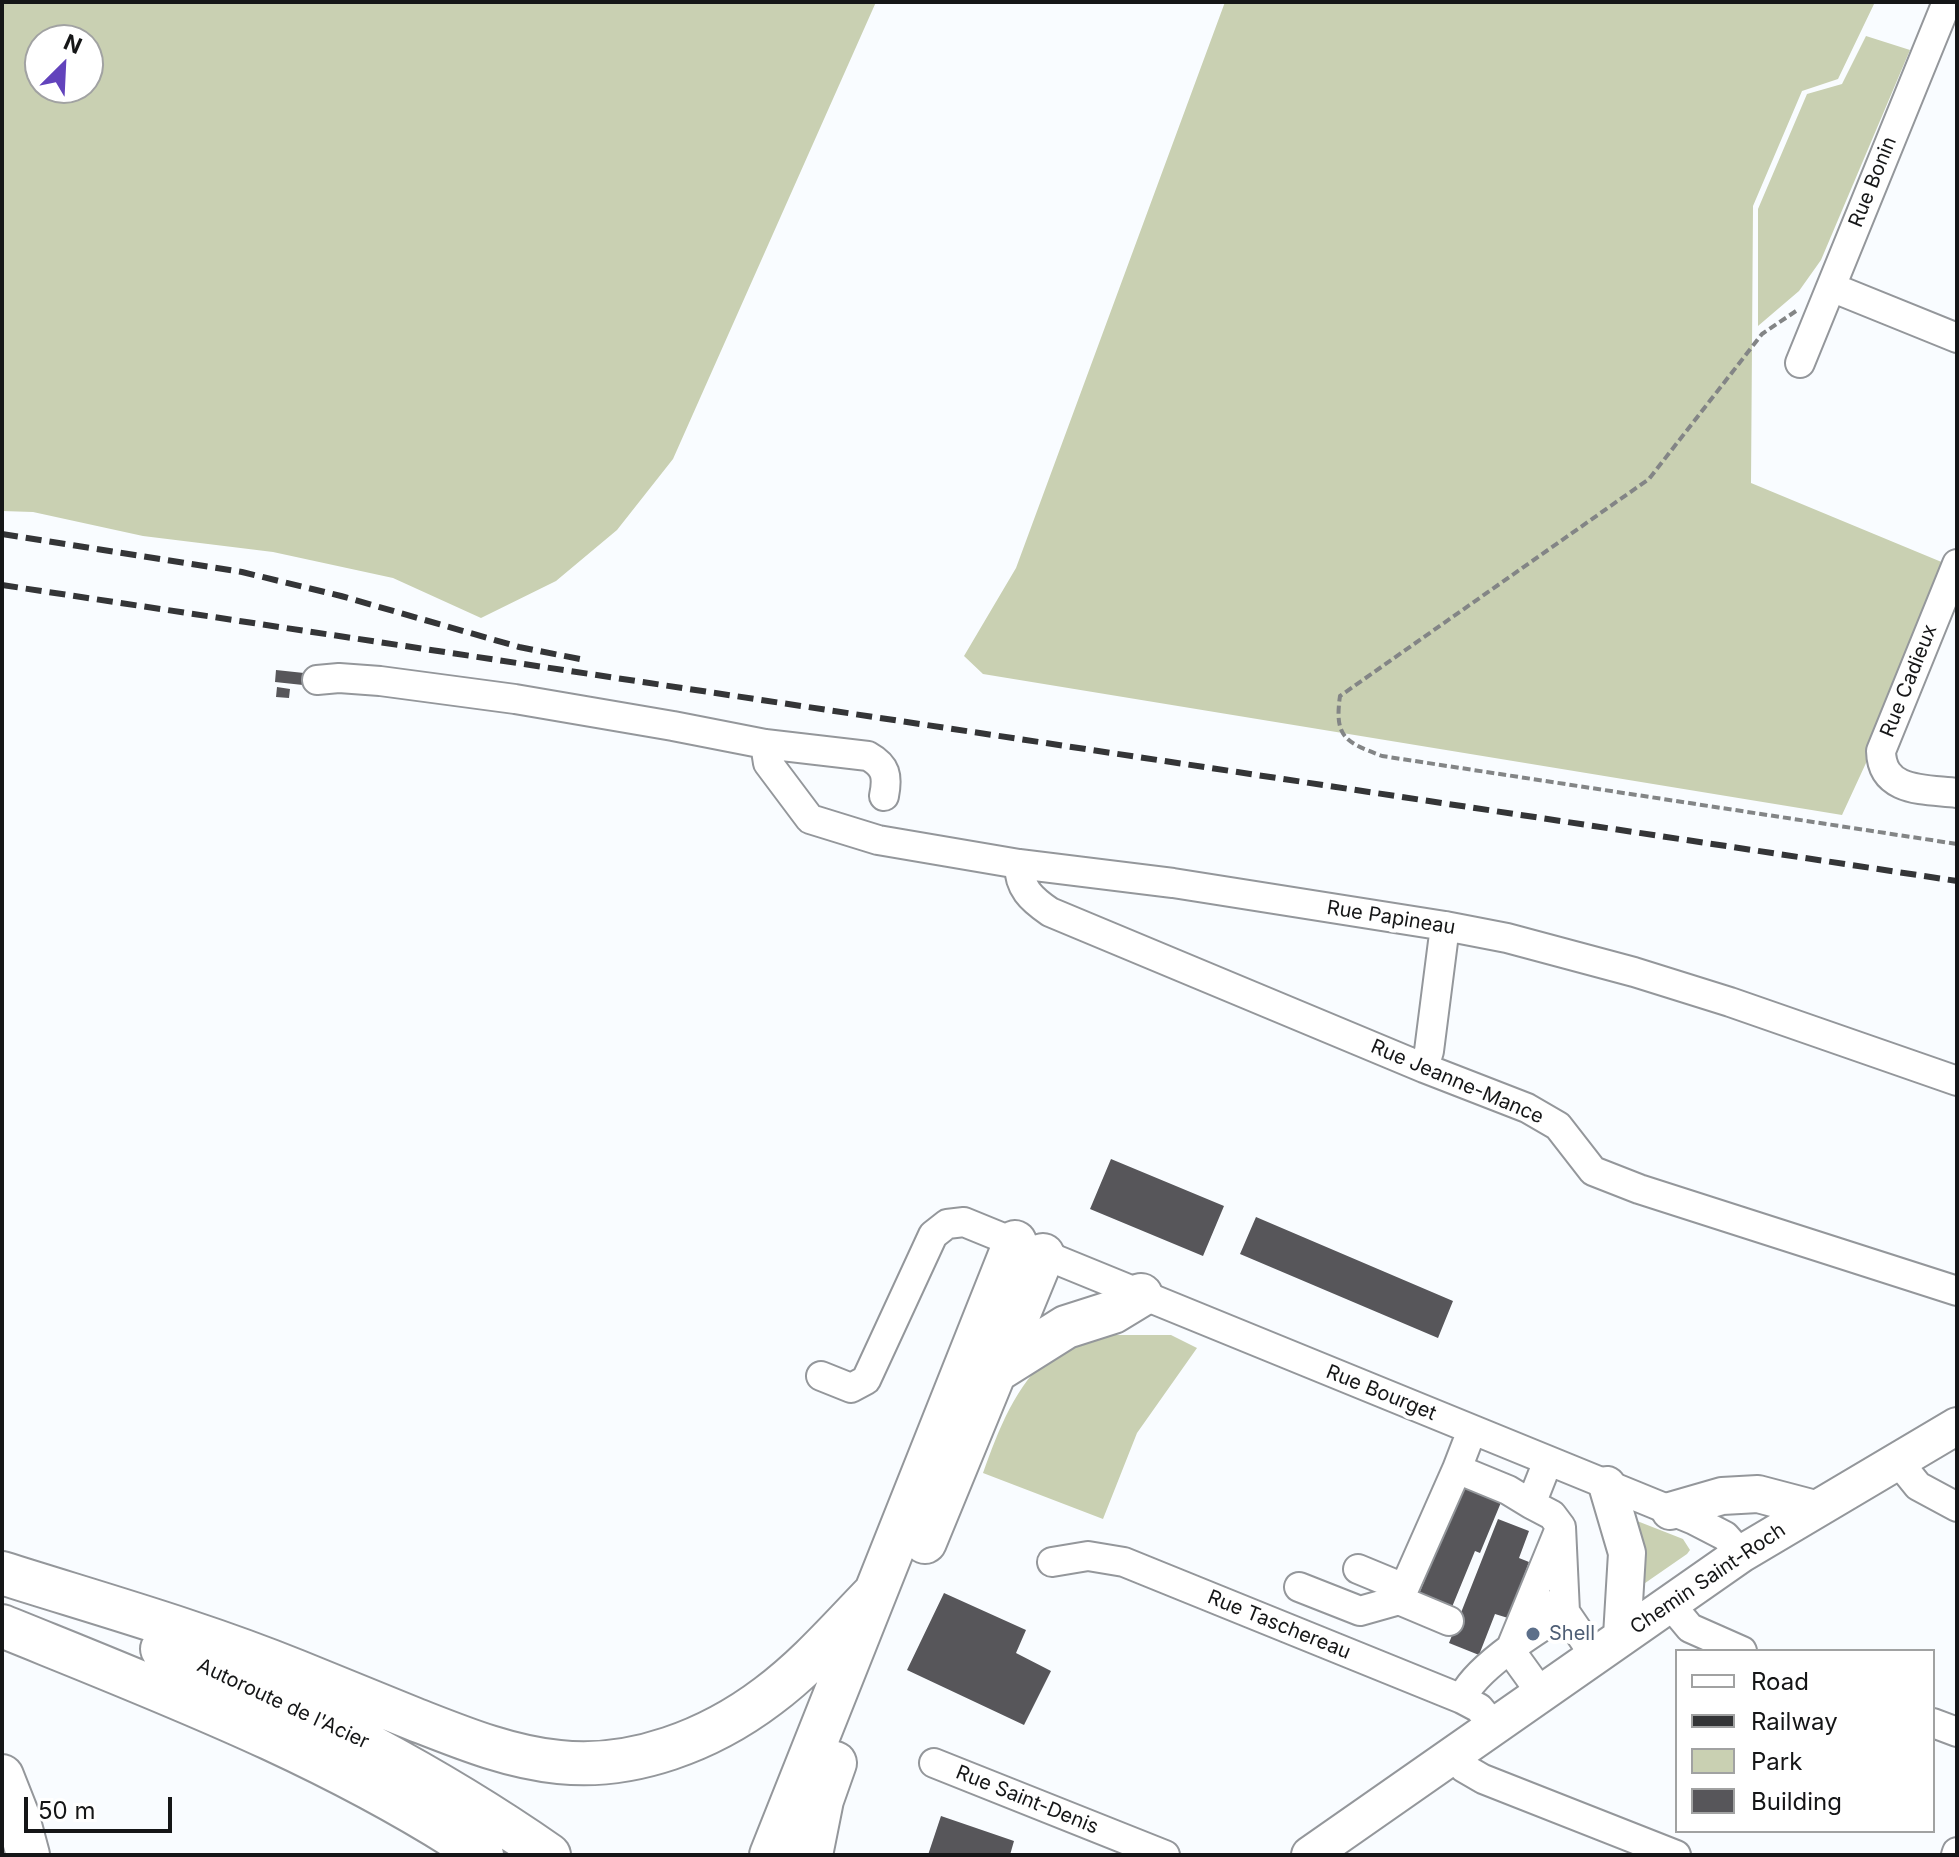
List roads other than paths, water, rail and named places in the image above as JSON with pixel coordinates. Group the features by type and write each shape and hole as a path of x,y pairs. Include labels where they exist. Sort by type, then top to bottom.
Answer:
{"highway":[{"path":"811,1855 822,1800 840,1747 996,1371 1029,1248"},
{"path":"771,1855 873,1595 1029,1248"},
{"path":"996,1371 1066,1327 1113,1312 1141,1295"},
{"path":"2,1573 234,1646 467,1740 536,1759 580,1763 654,1753 724,1725 767,1697 800,1670 873,1595"},
{"name":"Autoroute de l'Acier","path":"2,1583 222,1674 331,1724 425,1776 549,1855"},
{"name":"Autoroute de l'Acier","path":"2,1626 269,1737 382,1794 482,1855"},
{"path":"2,1776 28,1855"}],"main road":[{"name":"Chemin Saint-Roch","path":"1310,1855 1741,1554 1957,1426"},
{"path":"1607,1485 1627,1553 1608,1646"},
{"path":"1670,1511 1722,1496 1758,1494 1815,1509"}],"street":[{"name":"Rue Bonin","path":"1800,363 1947,2"},
{"path":"1831,287 1957,338"},
{"name":"Rue Cadieux","path":"1957,564 1881,751 1882,765 1889,777 1900,784 1957,793"},
{"path":"317,680 380,681 501,697 765,744 868,756 885,770 887,782 884,796"},
{"name":"Rue Papineau","path":"765,744 768,763 810,819 891,843 1019,864 1173,883 1445,926 1520,942 1634,972 1744,1006 1957,1081"},
{"name":"Rue Jeanne-Mance","path":"1019,864 1019,876 1026,893 1050,912 1545,1117 1564,1133 1593,1171 1610,1179 1957,1291"},
{"path":"1424,1068 1429,1051 1445,926"},
{"name":"Rue Bourget","path":"821,1376 847,1387 859,1386 866,1380 929,1243 941,1227 952,1222 964,1222 1720,1532 1741,1554"},
{"path":"1299,1587 1360,1611 1402,1594 1472,1430"},
{"path":"1497,1485 1512,1446"},
{"path":"1897,1460 1909,1478 1928,1493 1957,1507"},
{"path":"1531,1504 1548,1461"},
{"path":"1457,1469 1497,1485 1552,1515 1561,1527 1565,1612"},
{"path":"1510,1650 1561,1527"},
{"name":"Rue Taschereau","path":"1052,1562 1088,1556 1124,1562 1419,1681 1466,1690 1494,1726"},
{"path":"1358,1569 1449,1621"},
{"path":"1531,1598 1565,1612 1608,1646"},
{"path":"1670,1604 1690,1628 1737,1649"},
{"path":"1466,1690 1510,1650 1565,1612"},
{"path":"1510,1650 1541,1693"},
{"path":"1935,1724 1957,1732"},
{"path":"1453,1755 1464,1768 1483,1779 1676,1855"},
{"name":"Rue Saint-Denis","path":"934,1763 1165,1855"}],"railway":[{"path":"2,534 242,572 341,596 519,647 585,660"},
{"path":"2,585 1957,881"}],"place":[{"name":"Shell","path":"1533,1634"}]}
